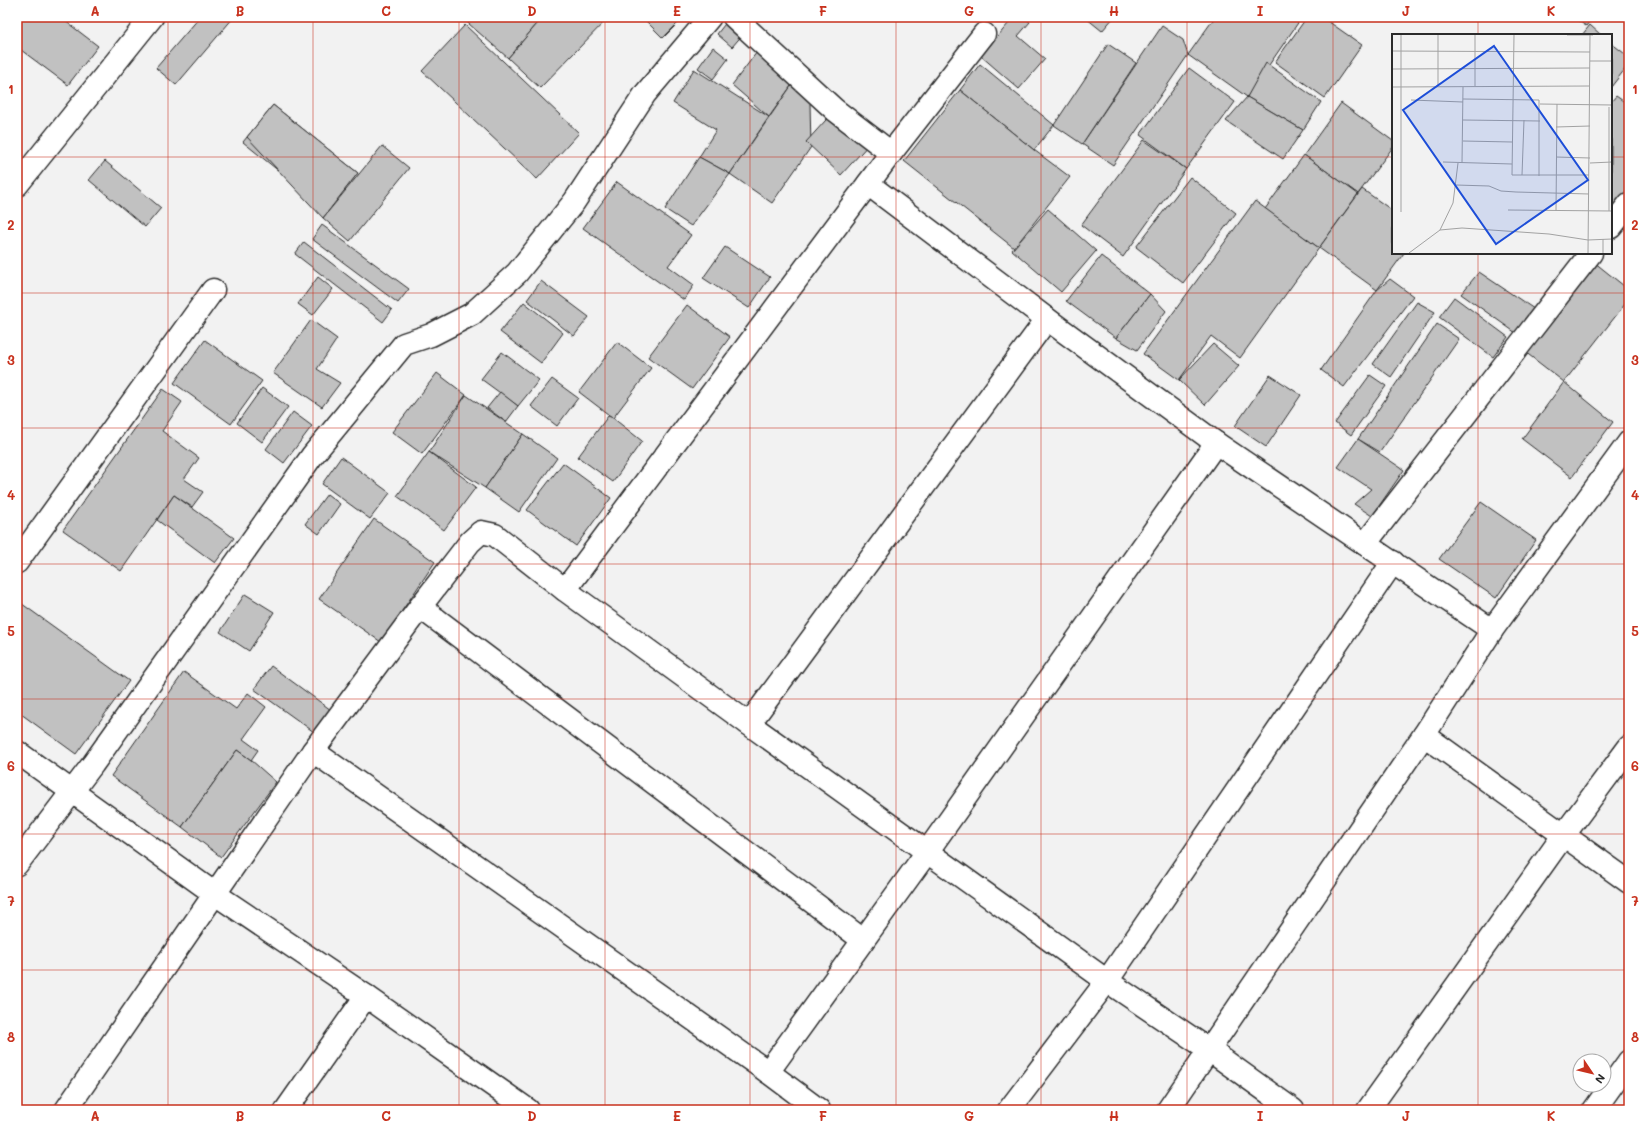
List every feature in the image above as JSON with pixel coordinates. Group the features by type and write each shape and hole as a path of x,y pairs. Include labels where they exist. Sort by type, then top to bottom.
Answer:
{"street":[{"path":"17,185 152,17"},
{"path":"17,864 93,764 312,456 404,344 431,335 472,314 517,273 574,202 645,94 710,17"},
{"path":"734,17 835,110 891,154"},
{"path":"565,590 868,184 984,34"},
{"path":"868,184 1216,443 1492,630"},
{"path":"1612,226 1629,204"},
{"path":"1365,544 1590,254"},
{"path":"17,562 214,290"},
{"path":"749,724 1048,319"},
{"path":"1168,1110 1208,1049 1424,735 1492,630 1629,442"},
{"path":"768,1072 927,852 1216,443"},
{"path":"66,1110 313,751 420,607 470,542 481,532 495,535 565,590 749,724 1107,981 1208,1049 1293,1110"},
{"path":"1009,1110 1107,981 1393,562"},
{"path":"420,607 863,940"},
{"path":"1424,735 1629,882"},
{"path":"1368,1110 1563,836 1629,747"},
{"path":"313,751 768,1072 819,1110"},
{"path":"17,752 215,894 366,996 528,1110"},
{"path":"286,1110 366,996"},
{"path":"1594,1110 1629,1061"}],"building":[{"path":"17,17 60,17 98,46 68,85 17,47"},
{"path":"200,17 234,17 176,85 156,68"},
{"path":"461,17 543,17 508,58"},
{"path":"543,17 609,17 540,88 508,58"},
{"path":"642,17 684,17 663,38"},
{"path":"1014,17 1023,17 1030,22 1018,36 1045,59 1019,89 981,56"},
{"path":"1114,17 1102,31 1086,18"},
{"path":"1215,17 1302,17 1247,97 1188,55"},
{"path":"1307,17 1322,17 1362,45 1325,98 1275,62"},
{"path":"1573,17 1593,17 1586,26"},
{"path":"728,20 744,33 732,47 717,34"},
{"path":"465,25 579,133 537,179 422,71"},
{"path":"1590,25 1600,34 1583,34"},
{"path":"1162,26 1183,40 1188,55 1113,165 1082,144"},
{"path":"1108,44 1136,63 1082,144 1054,125"},
{"path":"1612,44 1629,57 1629,64 1612,86"},
{"path":"713,47 728,59 713,79 698,68"},
{"path":"760,48 796,79 769,117 732,85"},
{"path":"1266,63 1321,102 1303,130 1247,97"},
{"path":"980,64 1054,125 1034,150 960,90"},
{"path":"1189,68 1235,102 1186,169 1140,135"},
{"path":"694,69 769,117 730,174 699,157 716,130 673,103"},
{"path":"796,79 818,94 810,104 811,147 772,203 730,174"},
{"path":"960,90 1070,177 1014,248 904,161"},
{"path":"1616,96 1629,105 1629,194 1612,216 1612,101"},
{"path":"1247,97 1303,130 1283,159 1226,121"},
{"path":"1341,103 1392,140 1392,148 1358,194 1304,155"},
{"path":"273,105 358,173 328,211 243,142"},
{"path":"273,105 358,173 323,218 247,137"},
{"path":"835,110 870,143 841,175 806,142"},
{"path":"1144,140 1186,169 1123,257 1081,225"},
{"path":"382,146 409,168 350,241 323,218"},
{"path":"1304,155 1358,194 1319,248 1265,209"},
{"path":"699,157 730,174 691,226 665,209"},
{"path":"105,161 161,208 145,227 89,180"},
{"path":"1190,177 1236,213 1183,283 1136,247"},
{"path":"617,182 691,235 668,266 694,285 684,300 583,228"},
{"path":"1362,189 1392,210 1392,254 1403,254 1377,290 1319,248"},
{"path":"1255,201 1319,248 1240,358 1211,336 1179,380 1143,354"},
{"path":"1048,209 1096,251 1061,292 1012,250"},
{"path":"322,225 409,289 398,303 312,239"},
{"path":"304,242 392,310 383,322 295,254"},
{"path":"725,247 770,277 749,308 703,278"},
{"path":"1101,256 1150,294 1116,338 1066,301"},
{"path":"1589,258 1629,290 1629,299 1564,382 1520,348"},
{"path":"1479,272 1534,309 1516,333 1461,294"},
{"path":"318,277 333,289 313,315 298,304"},
{"path":"1390,279 1413,296 1344,387 1321,370 1377,290"},
{"path":"541,281 589,317 574,336 527,300"},
{"path":"1150,294 1166,311 1137,350 1116,338"},
{"path":"1454,297 1508,337 1493,357 1439,317"},
{"path":"524,302 563,333 541,363 500,332"},
{"path":"1417,302 1435,312 1391,377 1373,364"},
{"path":"687,305 730,337 692,389 648,357"},
{"path":"311,320 337,339 317,369 340,383 322,407 273,373"},
{"path":"1437,324 1459,339 1380,452 1358,439"},
{"path":"205,340 262,381 231,424 174,383"},
{"path":"617,342 651,368 613,418 579,392"},
{"path":"1213,344 1239,366 1205,405 1179,380"},
{"path":"502,352 539,380 518,406 481,379"},
{"path":"437,373 466,395 422,454 392,432"},
{"path":"1270,375 1301,395 1266,447 1235,426"},
{"path":"1370,375 1386,386 1351,435 1335,423"},
{"path":"552,379 578,398 557,426 531,406"},
{"path":"1564,382 1613,422 1572,477 1522,439"},
{"path":"262,388 288,407 262,442 237,423"},
{"path":"163,389 182,402 162,431 199,458 184,479 203,492 192,507 174,495 121,571 63,530"},
{"path":"500,392 518,406 506,422 487,408"},
{"path":"466,395 523,434 485,488 429,452"},
{"path":"293,412 312,426 284,463 266,449"},
{"path":"608,416 613,418 642,441 613,482 578,457"},
{"path":"523,434 557,458 519,512 485,488"},
{"path":"1358,439 1404,470 1372,516 1354,504 1371,489 1338,467"},
{"path":"429,452 476,487 444,530 397,496"},
{"path":"341,457 390,493 370,519 322,484"},
{"path":"563,463 611,498 576,546 527,510"},
{"path":"327,494 340,504 319,534 305,524"},
{"path":"174,495 234,538 215,563 157,520"},
{"path":"1481,502 1536,540 1496,598 1439,559"},
{"path":"374,519 435,562 381,642 319,599"},
{"path":"245,594 274,612 249,651 220,632"},
{"path":"18,601 129,681 76,754 17,711"},
{"path":"271,666 331,710 314,732 254,689"},
{"path":"184,672 236,709 248,693 266,707 243,739 258,750 251,760 237,750 182,827 111,776"},
{"path":"237,750 276,782 221,857 182,827"}]}
